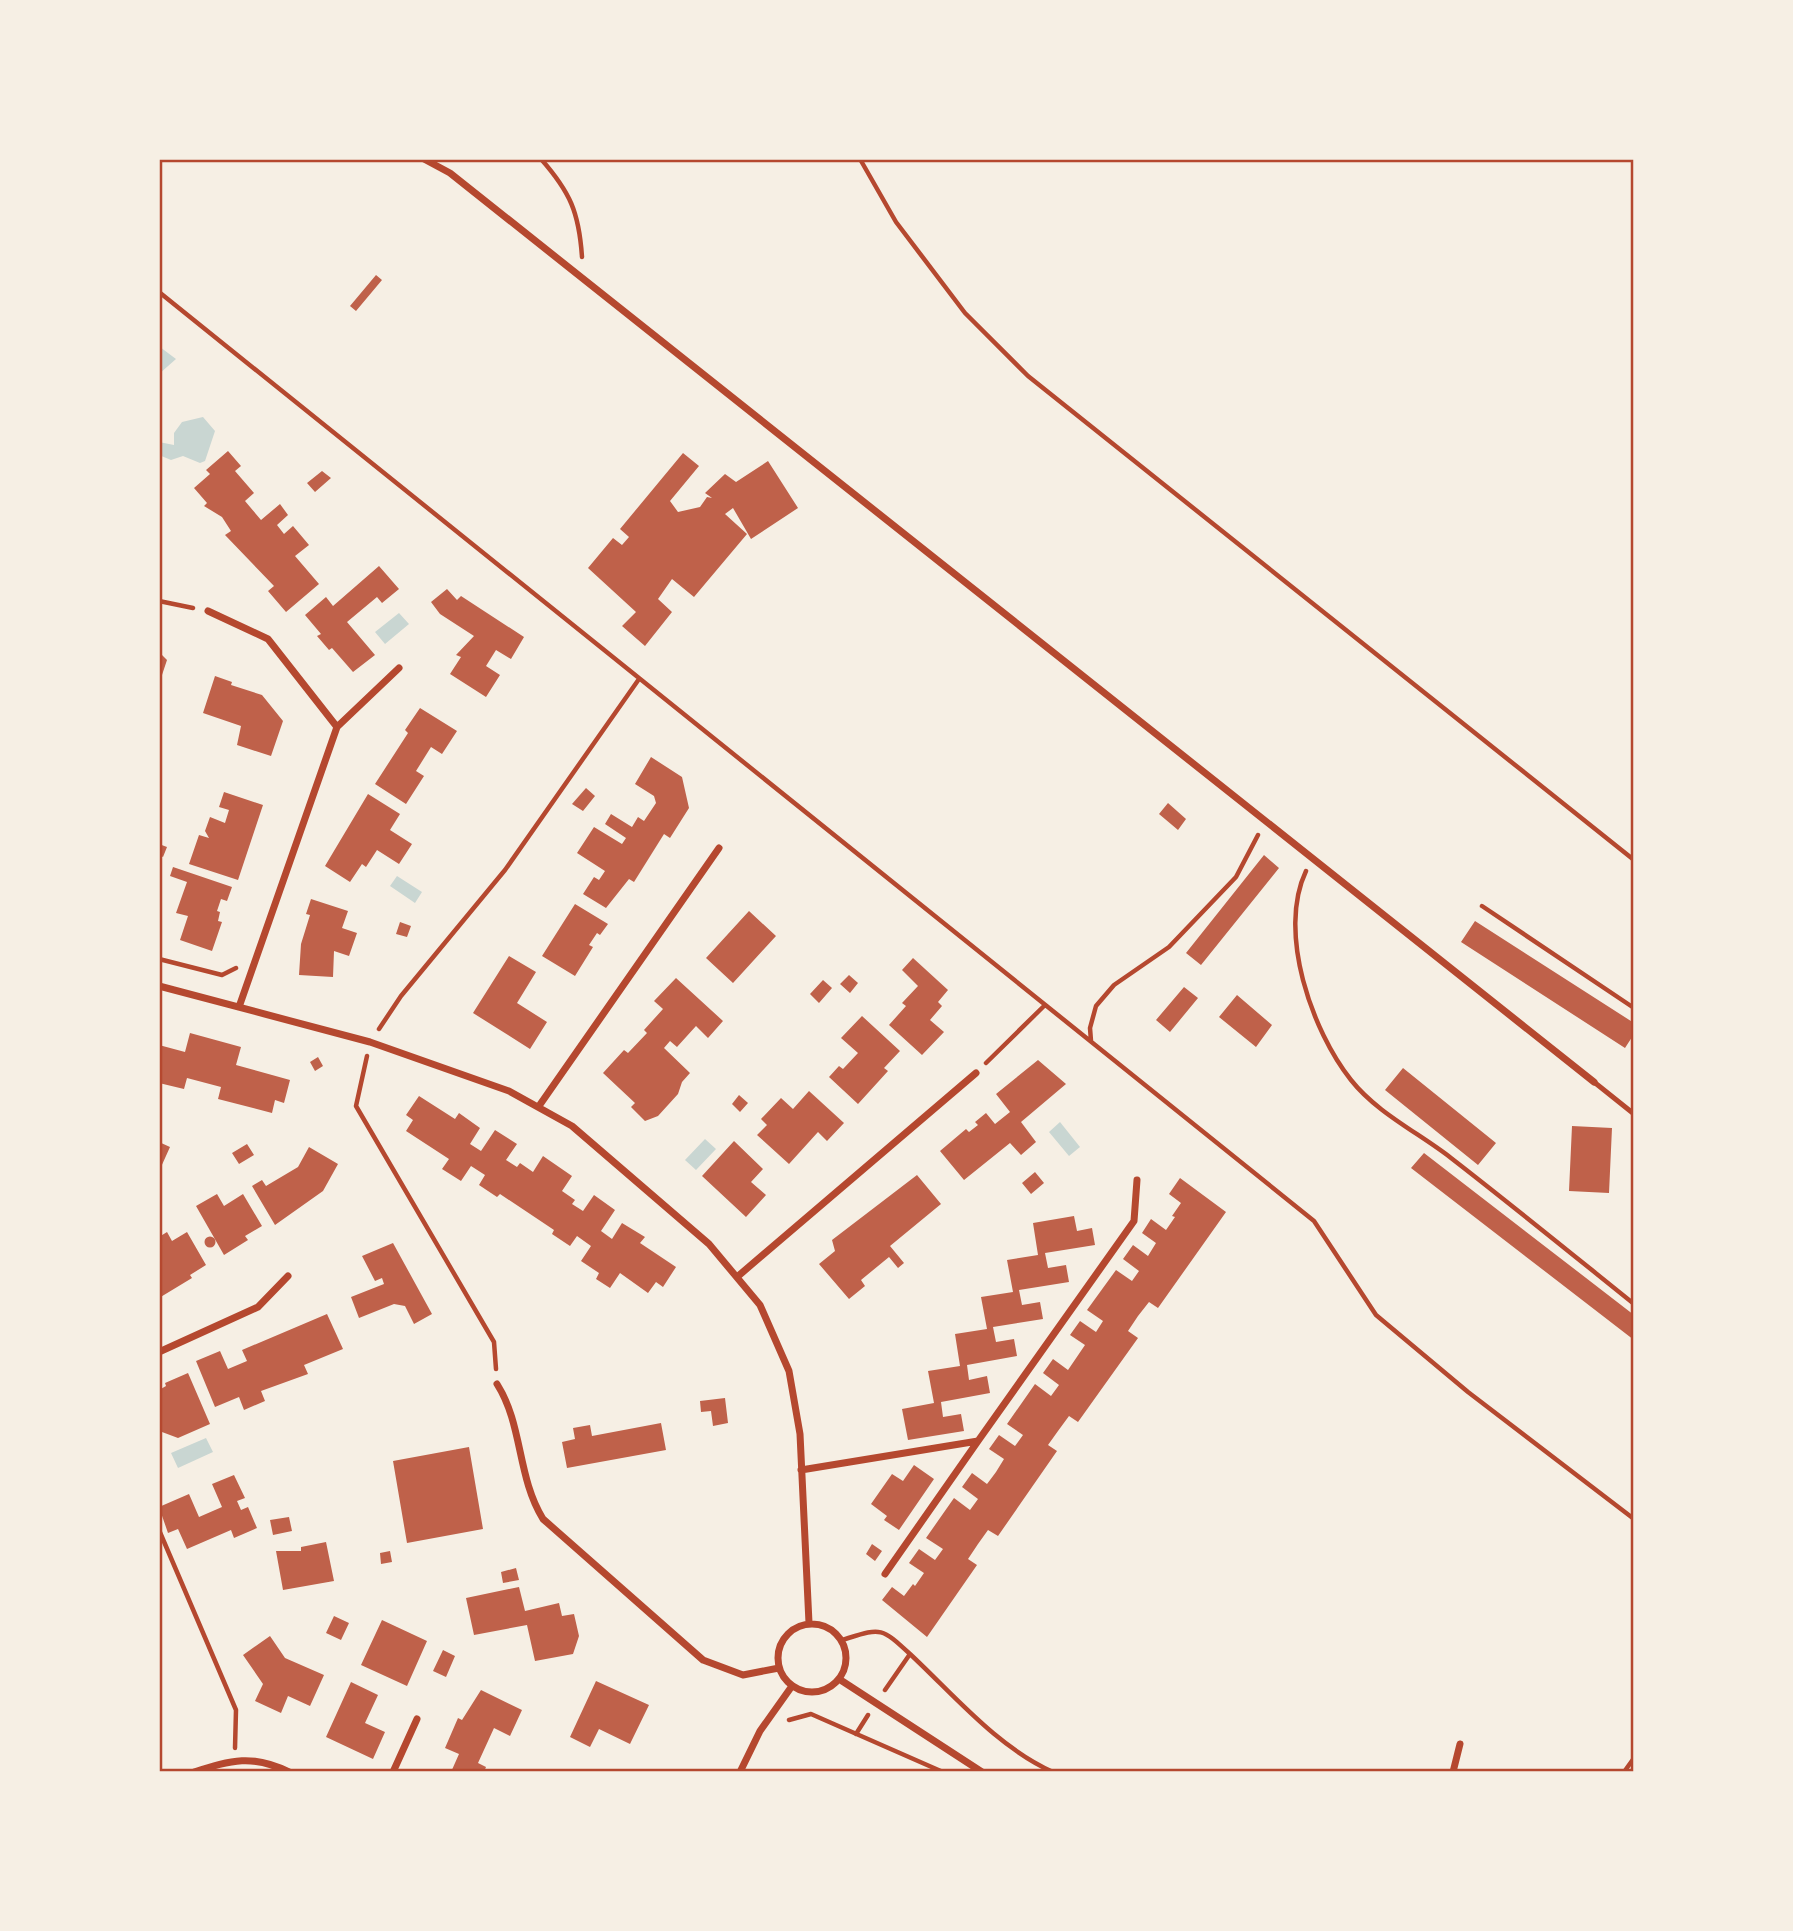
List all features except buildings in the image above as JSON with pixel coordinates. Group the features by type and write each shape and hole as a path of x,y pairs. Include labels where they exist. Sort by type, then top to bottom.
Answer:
{"street":[{"path":"424,159 450,173 1594,1082"},
{"path":"208,611 268,639 337,727"},
{"path":"239,1007 337,727 399,668"},
{"path":"538,1106 719,848"},
{"path":"159,986 370,1042 509,1091 572,1126 709,1244 760,1305 789,1371 800,1434 809,1623"},
{"path":"737,1277 976,1073"},
{"path":"885,1574 1134,1221 1137,1180"},
{"path":"159,1352 258,1307 288,1276"},
{"path":"497,1384 510,1404 532,1500 543,1519 703,1660 743,1675 779,1668"},
{"path":"801,1470 978,1441"},
{"path":"809,1623 828,1627 842,1640 847,1660 839,1679 822,1691 812,1692 792,1686 779,1668 778,1658 783,1639 799,1626 809,1623"},
{"path":"839,1679 982,1772"},
{"path":"740,1772 760,1731 792,1686"},
{"path":"393,1772 417,1720"},
{"path":"1453,1772 1460,1744"},
{"path":"194,1772 235,1759 267,1761 289,1772"}],"lane":[{"path":"1594,1082 1634,1114"}],"path":[{"path":"541,159 566,188 580,232 583,279"},
{"path":"860,159 896,222 965,313 1028,376 1634,860"},
{"path":"159,292 1314,1221 1376,1315 1468,1392 1634,1518"},
{"path":"159,601 208,611"},
{"path":"497,1384 494,1342 356,1106 370,1042 401,996 505,870 639,679"},
{"path":"1091,1042 1090,1028 1096,1006 1114,985 1169,947 1236,877 1266,822"},
{"path":"1312,858 1303,877 1297,912 1297,958 1307,999 1325,1040 1351,1080 1372,1101 1450,1157 1634,1304"},
{"path":"1482,906 1634,1008"},
{"path":"159,959 222,975 256,959"},
{"path":"976,1073 1045,1004"},
{"path":"159,1530 236,1710 235,1759"},
{"path":"842,1640 874,1630 888,1633 991,1731 1031,1762 1053,1772"},
{"path":"856,1734 910,1654"},
{"path":"786,1724 793,1717 811,1714 943,1772"},
{"path":"1625,1772 1634,1758"}],"shaded area":[{"path":"159,348 176,359 159,374"},
{"path":"203,417 215,431 205,461 200,463 183,456 171,460 159,455 159,442 174,445 174,433 182,422"},
{"path":"399,613 409,624 385,644 375,632"},
{"path":"397,876 422,892 415,903 390,886"},
{"path":"1060,1122 1080,1147 1069,1156 1049,1132"},
{"path":"705,1139 716,1149 696,1170 685,1160"},
{"path":"206,1438 213,1452 178,1468 171,1453"}]}
